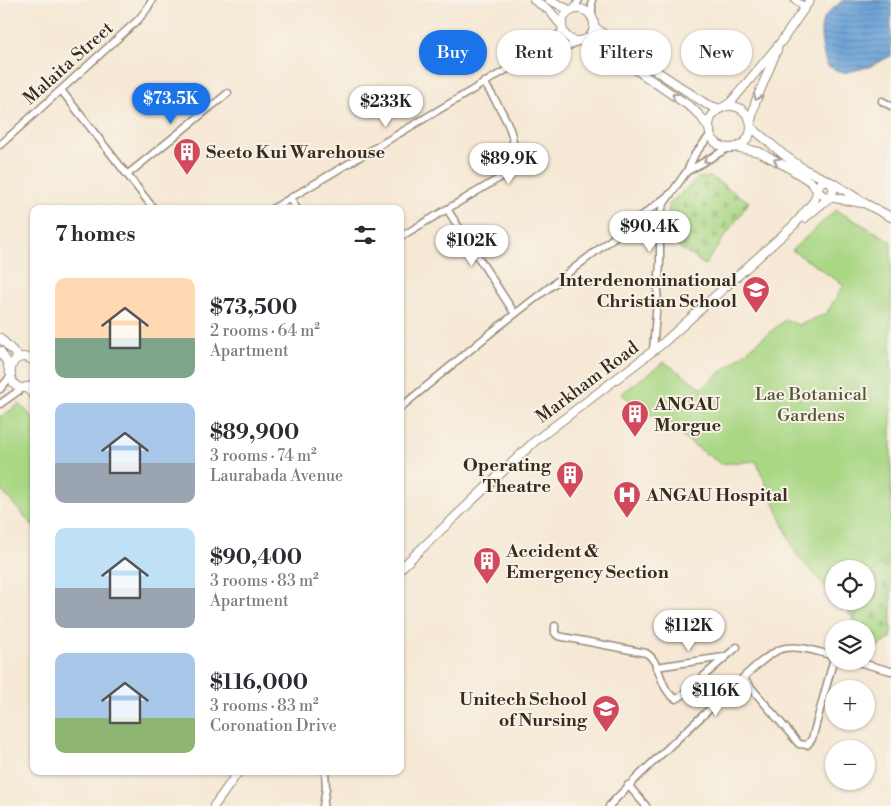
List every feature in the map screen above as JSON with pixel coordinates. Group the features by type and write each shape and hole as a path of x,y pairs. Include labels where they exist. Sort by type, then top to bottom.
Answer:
{"main road":[{"path":"534,0 549,10 566,36 581,41"},
{"path":"550,0 572,11"},
{"path":"710,132 711,119 730,102 781,42 808,4"},
{"path":"562,28 565,16 572,11 583,10 587,12 593,22 613,42 703,101 722,108 737,107 743,110 751,124 784,155 813,175 828,181 866,204 891,216"},
{"path":"592,30 593,22"},
{"path":"732,148 742,145 747,140 755,103 781,42"},
{"path":"644,75 692,108 702,118 717,143 766,155 811,182 823,195 866,204"},
{"path":"828,181 834,189 830,196"},
{"name":"Markham Road","path":"404,565 535,441 653,351 795,224 810,207 820,183 828,181"},
{"name":"Markham Road","path":"795,224 830,196"},
{"path":"0,338 23,358 30,360"},
{"path":"0,351 5,357 14,383 25,387 30,392"},
{"path":"10,374 13,363 23,358"},
{"path":"25,387 30,385"},
{"path":"214,806 235,775"}],"street":[{"name":"Malaita Street","path":"0,145 138,20 152,0"},
{"path":"572,11 579,0"},
{"path":"592,0 593,22"},
{"path":"795,0 808,4"},
{"path":"571,45 581,41"},
{"path":"279,205 497,75"},
{"path":"404,235 503,176 511,162 515,149 513,136 484,82"},
{"path":"61,90 151,205"},
{"path":"128,174 228,93"},
{"path":"882,100 891,106"},
{"path":"653,351 660,263 660,217 663,205 687,171 695,154 710,132"},
{"path":"687,171 732,148"},
{"path":"404,405 515,314 670,194"},
{"path":"290,198 294,205"},
{"path":"447,209 515,314"},
{"path":"23,358 30,355"},
{"path":"0,389 10,374"},
{"path":"0,404 25,387"},
{"path":"555,626 554,633 558,636 646,653 651,656 664,688 670,695 676,698 680,697 737,647"},
{"path":"609,806 628,785 743,678 780,649 794,648 825,655"},
{"path":"656,667 725,657"},
{"path":"875,667 891,671"},
{"path":"743,678 799,744 807,745 812,739 831,670"},
{"path":"323,806 326,788 324,775"},
{"path":"628,785 646,806"}],"green space":[{"path":"711,177 749,202 705,265 667,239 669,204 698,178"},
{"name":"Lae Botanical Gardens","path":"836,210 891,241 891,554 875,570 875,560 825,560 825,586 796,554 756,461 721,464 621,394 664,362 702,388 786,319 798,325 826,314 844,285 792,250"},
{"path":"20,404 30,415 30,523 0,489 0,417"},
{"path":"891,554 891,638 878,647 875,644 875,620 854,620 846,610 875,610 875,570"}],"water":[{"path":"843,0 891,0 891,56 869,67 843,73 827,66 822,44 822,23 828,13"}],"place":[{"name":"Seeto Kui Warehouse","path":"187,176"},
{"name":"Interdenominational Christian School","path":"756,314"},
{"name":"ANGAU Morgue","path":"635,438"},
{"name":"Operating Theatre","path":"570,499"},
{"name":"ANGAU Hospital","path":"627,519"},
{"name":"Accident & Emergency Section","path":"487,585"},
{"name":"Unitech School of Nursing","path":"606,733"}]}
